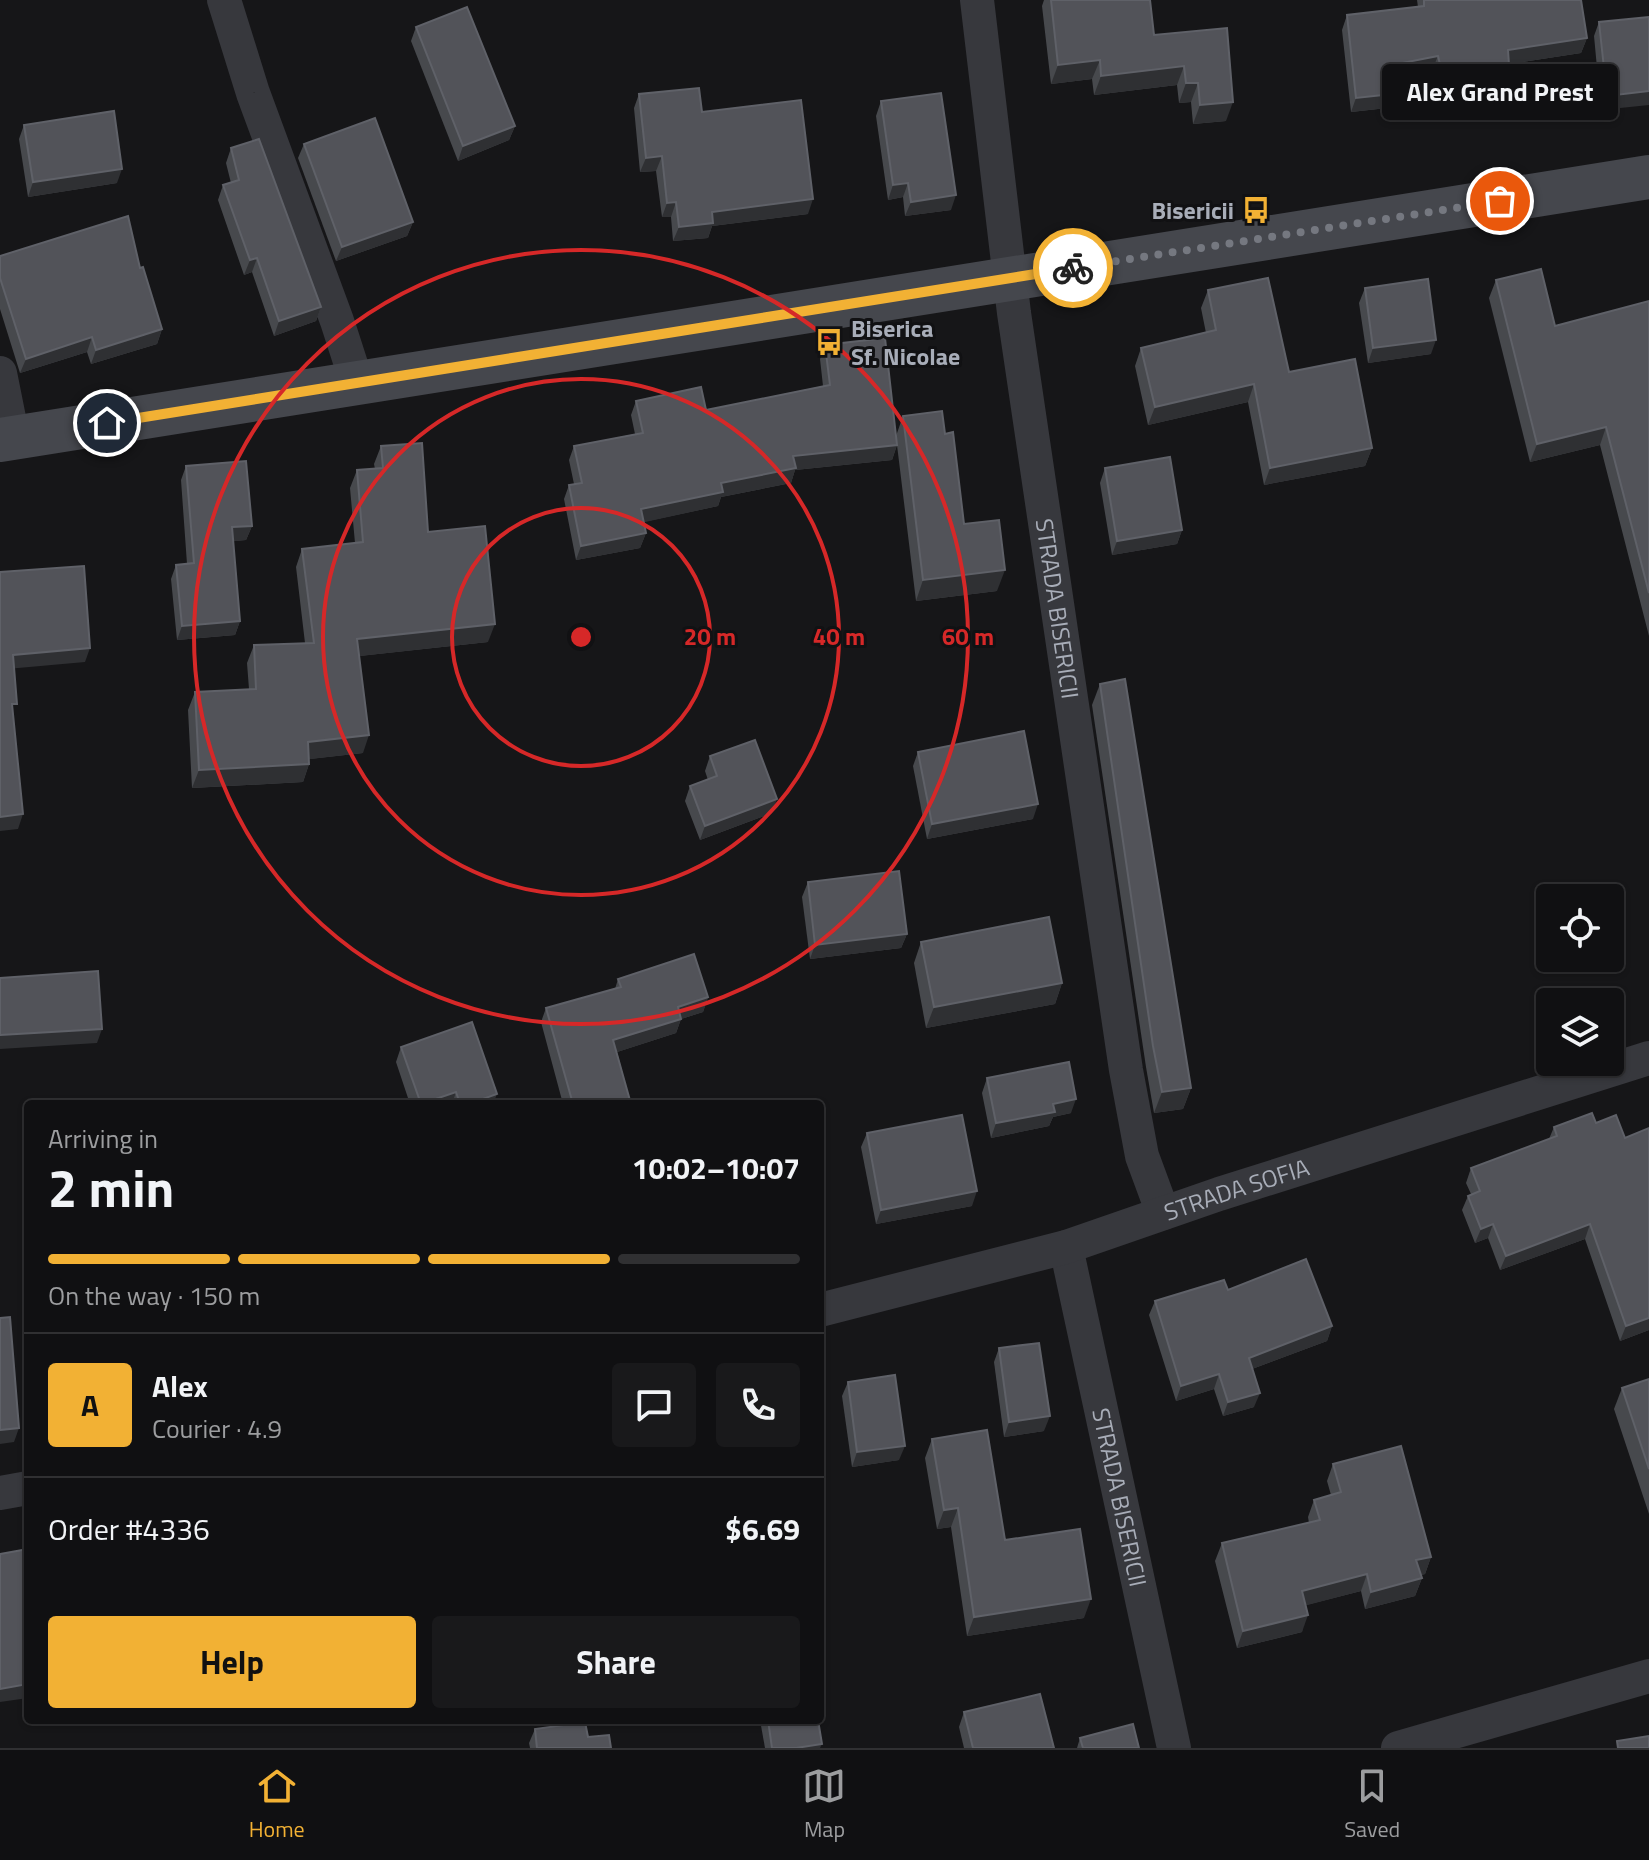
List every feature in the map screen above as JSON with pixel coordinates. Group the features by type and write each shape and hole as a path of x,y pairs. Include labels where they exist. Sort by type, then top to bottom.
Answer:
{"main road":[{"path":"6,439 1649,177"}],"street":[{"path":"224,0 253,93 357,383"},
{"name":"STRADA BISERICII","path":"977,0 1009,279 1135,1125 1142,1156 1163,1213"},
{"path":"0,373 6,439"},
{"name":"STRADA SOFIA","path":"824,1309 1066,1247 1234,1189 1649,1058"},
{"name":"STRADA BISERICII","path":"1066,1247 1174,1748"},
{"path":"0,1493 24,1489"},
{"path":"1398,1748 1649,1676"}],"building":[{"path":"1051,0 1150,0 1154,35 1227,28 1233,102 1200,105 1198,83 1186,83 1184,66 1101,76 1100,60 1058,65"},
{"path":"1424,0 1581,0 1587,38 1508,50 1510,80 1445,86 1438,56 1397,64 1401,93 1356,98 1347,15 1424,6"},
{"path":"467,7 515,126 463,146 416,27"},
{"path":"1649,17 1649,91 1607,96 1599,22"},
{"path":"699,88 702,112 801,100 813,199 712,212 713,223 679,227 676,202 667,203 662,156 646,158 639,94"},
{"path":"941,93 956,195 911,202 908,183 893,185 881,101"},
{"path":"114,111 122,169 33,182 24,125"},
{"path":"375,118 413,222 342,247 304,144"},
{"path":"259,139 321,307 279,321 257,258 250,260 223,185 239,180 231,148"},
{"path":"128,216 140,268 143,267 162,329 96,350 92,337 26,359 0,278 0,256"},
{"path":"1541,269 1555,326 1649,301 1649,593 1606,427 1537,444 1496,280"},
{"path":"1268,278 1289,372 1355,359 1372,448 1270,468 1254,384 1155,407 1141,348 1216,330 1208,290"},
{"path":"1428,279 1436,340 1373,348 1365,288"},
{"path":"885,338 897,445 793,456 796,468 721,483 723,492 641,509 646,533 581,546 569,485 582,483 574,446 643,433 636,401 701,387 706,410 830,385 825,345"},
{"path":"942,411 945,434 953,432 964,524 999,520 1005,570 923,580 903,416"},
{"path":"422,443 428,532 485,526 495,624 357,639 369,735 308,742 309,764 199,770 195,692 256,689 254,645 314,643 302,549 363,542 357,470 383,468 381,446"},
{"path":"1170,457 1182,530 1117,541 1105,468"},
{"path":"246,461 252,526 232,527 240,621 182,626 176,565 194,563 186,466"},
{"path":"84,566 90,648 13,655 17,704 12,704 23,814 0,817 0,572"},
{"path":"1125,679 1191,1088 1162,1092 1100,684"},
{"path":"1024,731 1038,804 932,824 918,752"},
{"path":"755,740 777,799 705,826 690,786 717,776 710,756"},
{"path":"899,871 907,934 815,945 808,882"},
{"path":"1049,917 1062,983 934,1007 921,942"},
{"path":"694,954 708,997 678,1007 681,1019 613,1040 630,1100 572,1100 546,1008 621,987 618,979"},
{"path":"98,971 102,1029 0,1035 0,978"},
{"path":"472,1022 497,1094 480,1100 459,1100 456,1092 433,1100 420,1100 401,1047"},
{"path":"1069,1062 1076,1099 1053,1104 1055,1112 996,1123 987,1078"},
{"path":"1592,1113 1596,1123 1616,1115 1625,1138 1649,1128 1649,1318 1626,1326 1590,1224 1506,1256 1493,1224 1481,1229 1468,1196 1480,1191 1471,1168 1557,1136 1554,1127"},
{"path":"962,1115 977,1191 881,1210 867,1133"},
{"path":"1306,1259 1332,1326 1249,1358 1260,1393 1228,1402 1219,1374 1181,1386 1155,1301 1224,1280 1228,1290"},
{"path":"10,1317 19,1428 0,1430 0,1318"},
{"path":"1039,1343 1050,1416 1009,1422 999,1348"},
{"path":"895,1375 905,1446 857,1452 848,1382"},
{"path":"1649,1379 1649,1469 1622,1388"},
{"path":"987,1430 1005,1540 1080,1529 1091,1599 974,1617 958,1508 944,1510 932,1439"},
{"path":"1401,1446 1431,1557 1416,1560 1422,1578 1371,1592 1367,1574 1302,1591 1308,1615 1243,1631 1222,1543 1320,1520 1314,1500 1341,1492 1333,1464"},
{"path":"24,1550 24,1685 0,1689 0,1554"},
{"path":"1040,1694 1054,1748 973,1748 964,1712"},
{"path":"585,1724 588,1737 609,1735 611,1748 537,1748 535,1729"},
{"path":"769,1724 819,1724 822,1744 772,1748"},
{"path":"1133,1724 1139,1748 1083,1748 1080,1738"},
{"path":"1649,1736 1649,1748 1618,1748 1617,1741"}],"way so far":[{"path":"1073,268 1500,201"}],"place":[{"name":"Alex Grand Prest","path":"1500,201"},
{"name":"Bisericii","path":"1256,210"},
{"name":"Biserica Sf. Nicolae","path":"829,342"}],"route":[{"path":"107,423 1073,268"}]}
